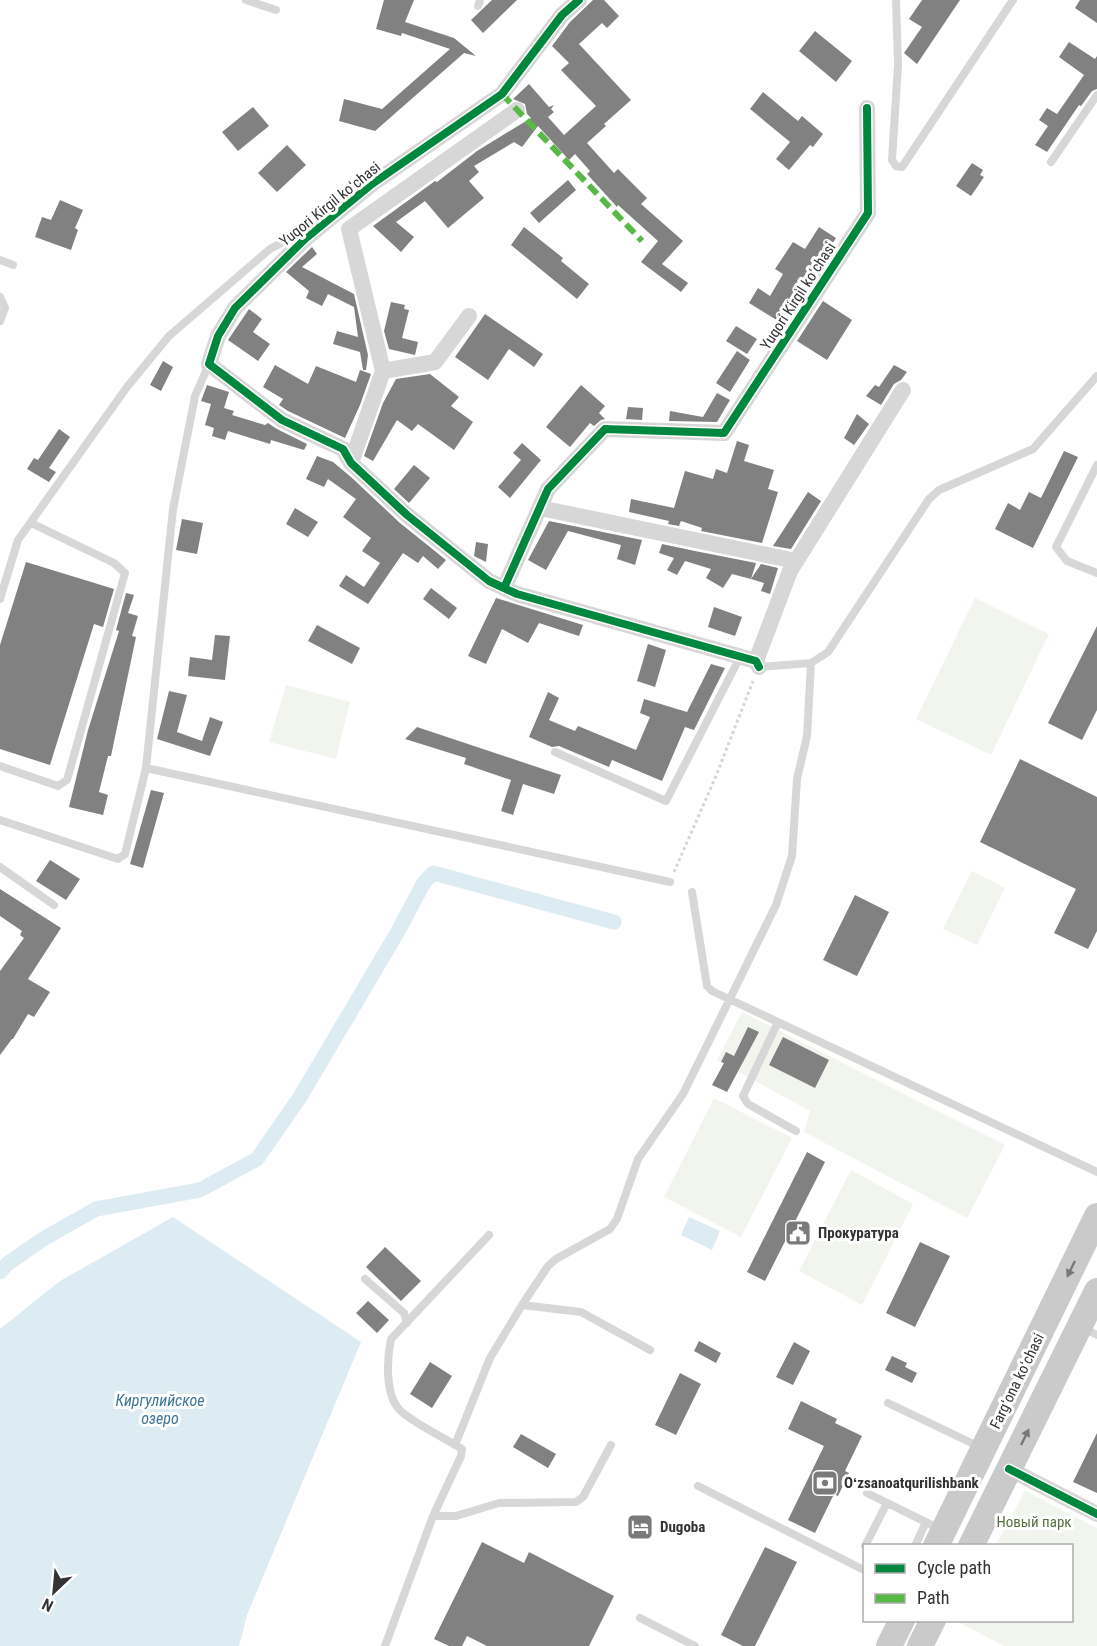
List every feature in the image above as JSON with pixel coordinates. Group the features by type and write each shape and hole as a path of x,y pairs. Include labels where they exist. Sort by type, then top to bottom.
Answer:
{"main road":[{"name":"Fargʻona koʻchasi","path":"935,1533 984,1449 1097,1216"},
{"path":"972,1544 1009,1469 1088,1331 1097,1291"},
{"path":"889,1646 901,1622"},
{"path":"920,1646 932,1622"}],"street":[{"name":"Yuqori Kirgil koʻchasi","path":"209,364 218,336 235,308 305,239 372,184 502,94 562,15 579,0"},
{"name":"Yuqori Kirgil koʻchasi","path":"504,588 548,489 604,429 724,433 868,213 867,108"},
{"path":"351,463 382,371 349,229 517,110"},
{"path":"382,371 435,362 470,315"},
{"path":"209,364 282,420 343,449 351,463 416,523 489,581 517,594 751,662 790,570 903,390"},
{"path":"540,508 796,561"},
{"path":"1009,1469 1097,1514"}],"lane":[{"path":"246,0 276,10"},
{"path":"896,0 898,65 892,160 896,166 902,167 1013,0"},
{"path":"1051,162 1097,95"},
{"path":"0,600 18,540 127,387 169,336 270,249 292,237 305,239"},
{"path":"0,260 13,265"},
{"path":"0,297 5,308 0,321"},
{"path":"0,820 118,859 125,854 146,768 173,509 195,396 209,364"},
{"path":"555,752 666,801 751,662 811,663 828,652 929,499 939,490 1033,448 1097,376"},
{"path":"1097,465 1056,548 1067,561 1097,573"},
{"path":"0,766 58,786 67,780 125,573 114,563 31,523"},
{"path":"454,1445 490,1358 548,1266 556,1259 610,1229 617,1219 638,1159 683,1094 776,905 792,856 797,778 807,736 811,663"},
{"path":"146,768 670,882"},
{"path":"0,867 54,905"},
{"path":"692,892 707,986 712,991 1097,1172"},
{"path":"778,1022 743,1096 748,1104 796,1131"},
{"path":"385,1646 433,1516 461,1456 462,1449 399,1409 391,1396 387,1356 391,1339 489,1235"},
{"path":"365,1279 404,1313 407,1323"},
{"path":"522,1305 581,1312 650,1350"},
{"path":"888,1403 984,1449"},
{"path":"433,1516 456,1516 499,1503 576,1502 583,1497 610,1445"},
{"path":"698,1486 863,1569"},
{"path":"867,1493 935,1533 917,1544"},
{"path":"866,1544 887,1503"},
{"path":"639,1618 694,1646"}],"path":[{"path":"670,882 716,776 751,662"}],"green space":[{"path":"975,598 1049,634 991,755 916,719"},
{"path":"286,685 350,702 336,759 269,742"},
{"path":"972,871 1005,888 977,945 943,929"},
{"path":"742,1012 1005,1145 967,1218 804,1132 810,1111 717,1060"},
{"path":"714,1098 792,1138 741,1237 664,1197"},
{"path":"851,1170 913,1204 862,1305 799,1271"},
{"name":"Новый парк","path":"1025,1491 1097,1528 1097,1646 1004,1646 958,1622 1073,1622 1073,1544 997,1544"}],"water":[{"name":"Киргулийское озеро","path":"173,1217 361,1342 247,1615 239,1646 0,1646 0,1329 60,1281"},
{"path":"689,1217 720,1231 712,1250 681,1235"}],"building":[{"path":"384,0 414,0 405,22 454,38 476,56 464,53 375,131 339,121 344,99 382,109 450,49 402,33 401,36 376,29"},
{"path":"492,0 517,0 483,33 471,20"},
{"path":"593,0 604,0 619,16 607,28 602,23 579,44 631,100 587,143 614,173 618,169 647,198 641,204 683,241 662,264 688,283 681,292 641,262 658,241 618,205 617,207 587,174 590,171 575,154 569,160 538,126 522,147 514,142 474,166 479,172 469,181 484,198 448,228 425,201 396,222 414,237 401,252 373,226 477,151 531,118 527,114 525,104 513,99 529,84 549,107 554,105 551,109 554,112 548,117 564,135 596,106 561,70 569,63 552,46 570,22"},
{"path":"922,0 960,0 917,64 904,53 922,27 909,19"},
{"path":"1080,0 1097,0 1097,23 1075,8"},
{"path":"815,31 852,61 836,82 799,51"},
{"path":"1069,42 1095,59 1097,56 1097,89 1092,91 1081,106 1079,105 1047,152 1035,145 1048,126 1039,120 1047,108 1057,114 1084,75 1059,57"},
{"path":"763,92 798,121 802,116 823,134 813,147 810,145 789,170 776,159 790,142 750,109"},
{"path":"253,107 269,126 238,151 222,132"},
{"path":"287,145 306,165 277,192 258,173"},
{"path":"972,163 983,170 980,175 984,177 971,196 956,186"},
{"path":"568,180 576,190 539,223 530,213"},
{"path":"60,200 83,210 75,228 78,230 71,250 35,237 42,217 51,220"},
{"path":"524,227 563,258 561,261 589,284 577,299 511,245"},
{"path":"819,227 836,238 783,324 749,303 758,288 770,296 783,274 775,269 793,242 805,249"},
{"path":"312,247 317,254 302,267 354,294 368,355 366,370 363,370 360,352 333,344 337,331 358,337 354,307 328,294 322,306 306,298 309,291 286,272"},
{"path":"823,301 852,320 827,360 797,341"},
{"path":"391,302 405,305 404,309 409,310 402,338 418,342 415,355 389,349 384,331"},
{"path":"249,309 262,319 253,332 270,344 258,361 228,340"},
{"path":"485,314 543,354 534,367 509,349 488,380 455,357"},
{"path":"736,326 757,339 747,354 726,341"},
{"path":"737,351 750,360 730,392 716,383"},
{"path":"163,361 173,367 161,391 150,385"},
{"path":"275,365 308,384 316,366 356,382 360,370 371,374 345,438 279,405 283,399 263,387"},
{"path":"894,365 907,372 901,380 894,384 881,405 866,396 875,385 879,387"},
{"path":"430,374 459,397 451,406 473,422 454,450 418,424 412,431 397,420 373,461 364,456 383,403 396,379"},
{"path":"207,385 229,392 224,408 234,411 232,415 265,425 268,423 307,444 304,450 271,440 270,444 228,431 225,440 212,436 214,428 205,425 211,404 201,401"},
{"path":"581,385 605,406 599,413 605,419 594,426 590,423 570,447 546,427"},
{"path":"717,393 730,400 717,422 669,421 670,411 703,417"},
{"path":"628,407 643,408 642,420 626,419"},
{"path":"857,414 869,424 854,445 844,438"},
{"path":"59,429 70,437 49,468 56,472 49,482 27,469 34,458 38,460"},
{"path":"737,441 749,445 744,461 774,470 768,489 778,492 762,543 701,531 702,528 681,521 679,526 668,524 669,521 629,512 631,499 674,508 685,471 713,479 716,469 727,473"},
{"path":"522,443 541,460 510,498 498,487 521,460 513,453"},
{"path":"1064,451 1078,457 1033,548 995,529 1008,503 1020,510 1029,492 1041,498"},
{"path":"317,456 333,462 400,523 446,560 438,569 423,556 418,563 403,553 368,604 339,586 346,575 364,587 380,563 362,551 371,538 343,517 356,499 328,479 324,487 306,479"},
{"path":"414,465 430,478 409,503 394,489"},
{"path":"808,492 821,501 791,549 773,546"},
{"path":"295,508 318,522 308,537 286,524"},
{"path":"182,519 203,523 197,554 176,550"},
{"path":"549,521 642,540 635,565 617,559 621,545 568,531 546,570 528,560"},
{"path":"476,542 488,544 486,562 474,556"},
{"path":"662,544 756,563 751,579 732,574 723,588 706,578 711,569 685,561 677,575 667,570 674,558 659,553"},
{"path":"26,562 114,589 103,627 94,624 50,765 0,749 0,645"},
{"path":"761,564 778,568 770,594 761,591 764,583 751,579"},
{"path":"431,588 457,608 449,619 423,599"},
{"path":"126,593 134,595 128,613 138,616 132,636 136,637 111,756 108,756 99,792 108,795 103,815 69,807 88,730 119,631 116,630"},
{"path":"496,598 583,625 579,636 539,623 528,643 502,629 486,664 468,656"},
{"path":"714,607 742,617 735,636 708,627"},
{"path":"317,625 360,648 352,664 308,641"},
{"path":"1097,626 1097,710 1082,740 1048,723"},
{"path":"215,635 230,636 225,680 188,676 190,657 212,660"},
{"path":"648,644 666,650 655,687 637,681"},
{"path":"711,664 725,668 694,730 685,727 662,781 612,760 609,767 559,746 552,747 529,737 548,692 559,698 549,720 575,731 578,726 636,750 650,717 640,713 644,699 687,712"},
{"path":"169,691 187,695 177,732 202,741 210,717 223,722 210,756 157,739"},
{"path":"417,727 561,775 554,794 523,784 513,815 501,811 511,780 464,764 466,758 405,739"},
{"path":"1020,759 1097,797 1097,931 1088,949 1054,933 1076,889 980,842"},
{"path":"151,790 164,793 143,868 130,864"},
{"path":"50,860 80,879 66,900 36,881"},
{"path":"0,889 61,928 28,979 50,992 34,1017 28,1014 0,1055 0,971 24,938 20,935 22,931 0,916"},
{"path":"855,895 889,912 857,976 823,960"},
{"path":"748,1027 759,1032 727,1092 712,1085 724,1063 721,1062 726,1052 734,1056"},
{"path":"783,1037 829,1060 815,1088 769,1065"},
{"path":"807,1152 825,1162 765,1281 747,1272"},
{"path":"920,1242 950,1256 915,1327 886,1313"},
{"path":"385,1247 421,1281 401,1301 366,1267"},
{"path":"368,1301 389,1320 377,1333 356,1313"},
{"path":"699,1341 721,1353 716,1363 694,1351"},
{"path":"794,1342 810,1351 793,1385 776,1377"},
{"path":"892,1356 907,1363 905,1367 917,1373 912,1383 885,1370"},
{"path":"430,1362 452,1376 432,1408 410,1394"},
{"path":"680,1373 701,1384 676,1435 655,1425"},
{"name":"Oʻzsanoatqurilishbank","path":"801,1401 837,1419 835,1423 862,1436 845,1471 849,1473 838,1496 834,1494 815,1533 788,1520 824,1446 788,1429"},
{"path":"1097,1433 1097,1493 1073,1482"},
{"path":"521,1434 556,1454 548,1468 513,1447"},
{"path":"482,1542 524,1563 529,1552 614,1596 589,1646 487,1646 467,1636 462,1646 449,1646 434,1639"},
{"path":"765,1547 797,1562 755,1646 743,1646 721,1635"}],"waterway":[{"path":"0,1272 7,1264 43,1239 96,1209 200,1190 257,1159 300,1097 397,933 423,884 433,873 614,922"}],"marked path":[{"path":"502,94 642,241"}],"cycle path":[{"path":"579,0 562,15 502,94 372,184 305,239 235,308 218,336 209,364 282,420 343,449 351,463 407,515 489,581 517,594 756,661 759,667"},
{"path":"504,588 548,489 605,429 724,433 868,213 867,108"},
{"path":"1009,1469 1097,1514"}],"place":[{"name":"Прокуратура","path":"798,1233"},
{"name":"Oʻzsanoatqurilishbank","path":"825,1483"},
{"name":"Dugoba","path":"640,1527"}]}
